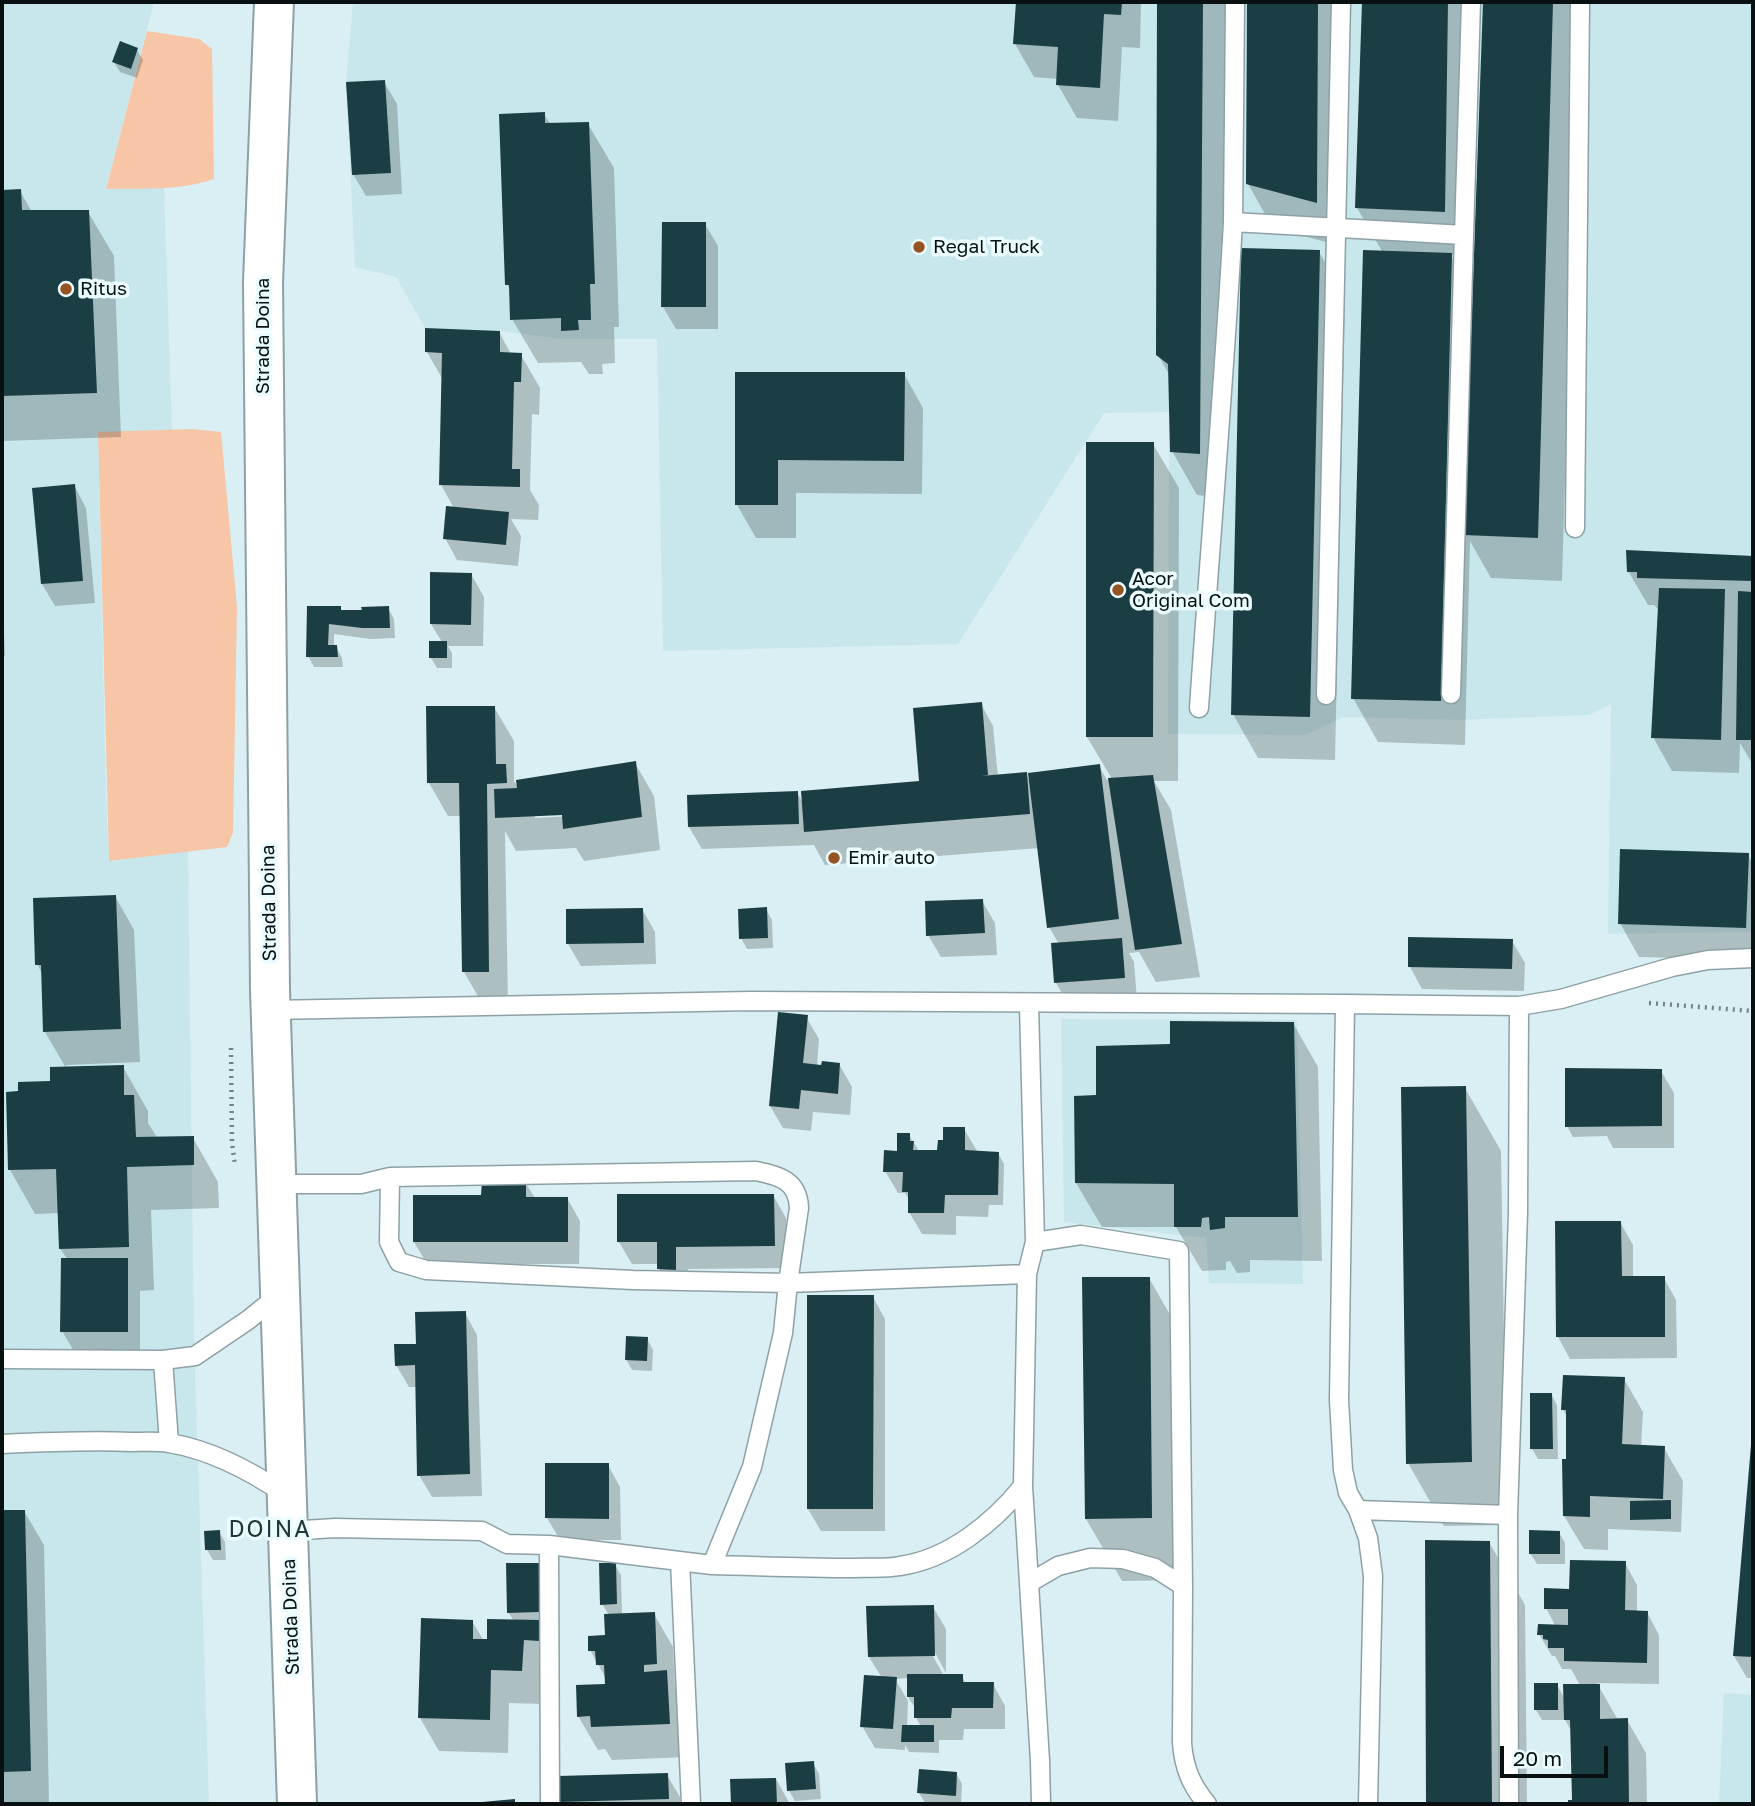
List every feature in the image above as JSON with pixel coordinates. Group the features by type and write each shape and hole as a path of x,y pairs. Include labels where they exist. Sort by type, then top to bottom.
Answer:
{"main road":[{"name":"Strada Doina","path":"274,2 263,282 270,1010 297,1804"}],"lane":[{"path":"1199,708 1224,386 1233,222 1235,2"},
{"path":"1326,695 1341,2"},
{"path":"1451,694 1471,2"},
{"path":"1574,528 1580,2"},
{"path":"1233,222 1464,235"},
{"path":"270,1010 751,1001 1518,1006 1561,999 1659,970 1708,960 1753,958"},
{"path":"1029,1004 1035,1242 1027,1274 1023,1486 1041,1804"},
{"path":"1345,1004 1339,1400 1343,1470 1348,1493 1358,1510 1368,1538 1373,1576 1368,1804"},
{"path":"1509,1804 1508,1515 1518,1213 1518,1006"},
{"path":"275,1184 360,1184 390,1177 756,1171 772,1174 794,1187 799,1195 799,1208 783,1333 752,1467 712,1565"},
{"path":"390,1177 389,1242 399,1262 426,1270 632,1280 788,1283 1027,1274"},
{"path":"1035,1242 1081,1235 1178,1251 1184,1763 1192,1785 1207,1804"},
{"path":"2,1359 163,1360 195,1356 279,1295"},
{"path":"163,1360 169,1443"},
{"path":"2,1444 86,1440 169,1443 199,1451 257,1475 287,1513 335,1528 482,1531 507,1544 549,1545 712,1565 824,1568 900,1566 943,1552 965,1540 997,1515 1023,1486"},
{"path":"1358,1510 1508,1515"},
{"path":"549,1545 550,1804"},
{"path":"1029,1583 1058,1566 1090,1558 1123,1559 1155,1568 1183,1586"},
{"path":"680,1561 691,1804"}],"path":[{"path":"1611,984 1654,1004 1753,1011"}],"shaded area":[{"path":"2,2 154,2 106,188 164,188 172,430 98,433 106,794 109,861 188,851 194,1340 209,1804 2,1804"},
{"path":"353,2 1753,2 1753,932 1608,934 1611,704 1589,715 1459,720 1343,717 1306,735 1168,734 1169,412 1104,413 958,644 663,651 657,339 560,339 500,331 425,328 396,277 355,267 346,82"},
{"path":"147,31 199,39 212,49 214,179 174,187 106,189"},
{"path":"192,429 221,432 237,607 233,833 227,847 109,861 98,432"},
{"path":"1061,1019 1297,1020 1303,1284 1209,1283 1206,1238 1064,1222"},
{"path":"1724,1693 1753,1695 1753,1804 1719,1804"}],"building":[{"path":"1016,2 1122,2 1121,15 1104,14 1100,88 1056,85 1058,47 1013,44"},
{"path":"1157,2 1203,2 1200,454 1170,452 1168,364 1156,355"},
{"path":"1247,2 1318,2 1317,203 1246,184"},
{"path":"1362,2 1448,2 1445,212 1355,208"},
{"path":"1483,2 1553,2 1538,538 1464,535"},
{"path":"120,41 138,48 131,69 112,62"},
{"path":"385,80 391,173 352,175 346,82"},
{"path":"545,112 545,123 589,122 595,284 590,284 591,320 578,320 579,330 561,331 561,318 510,320 509,285 505,285 499,114"},
{"path":"21,189 22,210 89,210 97,393 2,396 2,190"},
{"path":"662,222 706,222 706,307 661,307"},
{"path":"1241,248 1320,250 1310,717 1231,715"},
{"path":"1363,250 1452,253 1441,701 1351,699"},
{"path":"425,328 500,331 500,352 522,353 521,382 514,382 512,469 520,469 520,487 439,485 442,353 425,352"},
{"path":"735,372 905,372 904,461 778,460 778,505 735,505"},
{"path":"1086,442 1154,442 1153,737 1086,737"},
{"path":"75,484 83,581 41,584 32,488"},
{"path":"446,506 509,512 506,545 443,539"},
{"path":"1626,550 1753,556 1753,581 1637,578 1637,572 1627,572"},
{"path":"430,572 472,573 471,625 430,624"},
{"path":"1659,588 1725,589 1721,740 1651,738"},
{"path":"1738,591 1753,592 1753,740 1736,740"},
{"path":"307,606 341,606 341,610 362,610 361,607 389,606 390,628 329,624 328,645 337,645 338,657 306,657"},
{"path":"429,641 447,641 447,658 429,658"},
{"path":"982,702 988,775 981,776 1027,772 1030,814 804,832 801,791 919,781 913,708"},
{"path":"426,706 495,706 496,764 506,764 507,783 487,784 489,972 462,972 459,783 427,783"},
{"path":"636,761 642,817 563,829 562,815 495,818 494,789 517,788 516,780"},
{"path":"1100,764 1119,919 1047,928 1028,773"},
{"path":"1153,775 1182,944 1135,950 1108,778"},
{"path":"798,791 799,824 688,827 687,795"},
{"path":"1620,849 1749,853 1746,928 1618,924"},
{"path":"116,895 121,1029 43,1032 41,965 35,965 33,898"},
{"path":"983,899 985,933 926,936 925,901"},
{"path":"767,907 768,938 739,939 738,909"},
{"path":"643,908 644,943 566,944 566,909"},
{"path":"1408,937 1513,939 1512,969 1408,967"},
{"path":"1122,938 1125,978 1054,983 1051,943"},
{"path":"778,1012 808,1015 803,1063 840,1063 838,1094 801,1090 799,1109 769,1106"},
{"path":"1170,1021 1294,1022 1298,1217 1225,1217 1225,1228 1210,1230 1209,1217 1202,1218 1201,1227 1174,1227 1174,1184 1075,1183 1074,1096 1096,1095 1096,1046 1170,1044"},
{"path":"124,1065 124,1095 134,1095 136,1137 194,1136 194,1165 127,1167 129,1247 59,1249 56,1169 8,1170 6,1092 18,1091 18,1082 50,1081 50,1067"},
{"path":"1565,1068 1662,1069 1662,1126 1565,1127"},
{"path":"1466,1086 1472,1462 1406,1464 1401,1087"},
{"path":"943,1127 965,1127 965,1150 999,1152 998,1195 945,1195 944,1213 908,1213 908,1192 902,1192 903,1172 883,1172 884,1150 897,1151 897,1133 910,1133 910,1141 914,1141 913,1150 937,1150 938,1140 943,1140"},
{"path":"482,1181 526,1181 526,1197 568,1197 568,1242 413,1242 413,1195 481,1195"},
{"path":"617,1194 774,1194 775,1246 676,1247 676,1270 657,1269 657,1242 617,1242"},
{"path":"1555,1221 1621,1221 1622,1276 1665,1276 1665,1337 1556,1337"},
{"path":"61,1258 128,1258 128,1332 60,1332"},
{"path":"1082,1277 1150,1277 1152,1518 1085,1519"},
{"path":"807,1295 874,1295 873,1509 807,1509"},
{"path":"466,1311 470,1474 417,1476 415,1365 395,1366 394,1344 416,1344 415,1312"},
{"path":"626,1336 648,1337 647,1361 625,1360"},
{"path":"1563,1375 1625,1377 1622,1444 1665,1446 1663,1499 1590,1496 1590,1517 1563,1516 1562,1459 1566,1459 1566,1410 1561,1410"},
{"path":"1530,1393 1552,1393 1553,1449 1530,1449"},
{"path":"1753,1445 1753,1657 1733,1656"},
{"path":"545,1463 609,1463 609,1519 545,1518"},
{"path":"1671,1500 1671,1519 1630,1520 1630,1501"},
{"path":"2,1510 25,1510 31,1771 2,1772"},
{"path":"220,1530 221,1550 205,1550 204,1531"},
{"path":"1529,1530 1560,1531 1560,1554 1529,1554"},
{"path":"1425,1540 1490,1541 1492,1804 1426,1804"},
{"path":"1570,1560 1626,1561 1625,1610 1648,1611 1647,1663 1564,1661 1564,1648 1548,1648 1548,1640 1543,1639 1543,1635 1537,1635 1538,1624 1568,1625 1568,1609 1544,1609 1544,1588 1569,1589"},
{"path":"506,1563 539,1563 539,1612 507,1613"},
{"path":"599,1563 616,1563 617,1604 600,1605"},
{"path":"934,1605 935,1656 868,1657 866,1606"},
{"path":"655,1612 657,1664 644,1665 644,1672 667,1670 670,1724 591,1727 590,1716 577,1717 576,1685 605,1684 604,1665 596,1665 595,1651 588,1651 588,1636 605,1635 604,1614"},
{"path":"421,1618 473,1620 473,1639 487,1639 487,1619 540,1620 539,1641 524,1640 522,1671 491,1670 490,1720 418,1718"},
{"path":"907,1674 963,1674 963,1682 994,1682 993,1708 952,1708 951,1718 914,1718 914,1697 907,1697"},
{"path":"864,1675 897,1677 893,1729 860,1727"},
{"path":"1534,1683 1558,1683 1558,1710 1534,1710"},
{"path":"1563,1684 1600,1684 1600,1719 1628,1718 1629,1804 1568,1804 1568,1800 1572,1800 1570,1720 1564,1720"},
{"path":"902,1725 934,1725 934,1742 901,1742"},
{"path":"814,1761 816,1789 787,1791 785,1763"},
{"path":"919,1769 957,1772 956,1796 917,1793"},
{"path":"668,1773 669,1799 559,1802 558,1776"},
{"path":"776,1778 777,1804 731,1804 730,1779"},
{"path":"515,1799 515,1804 482,1804 482,1802"}],"place":[{"name":"Regal Truck","path":"919,247"},
{"name":"Ritus","path":"66,289"},
{"name":"Acor Original Com","path":"1118,590"},
{"name":"Emir auto","path":"834,858"}],"district":[{"name":"DOINA","path":"270,1530"}]}
